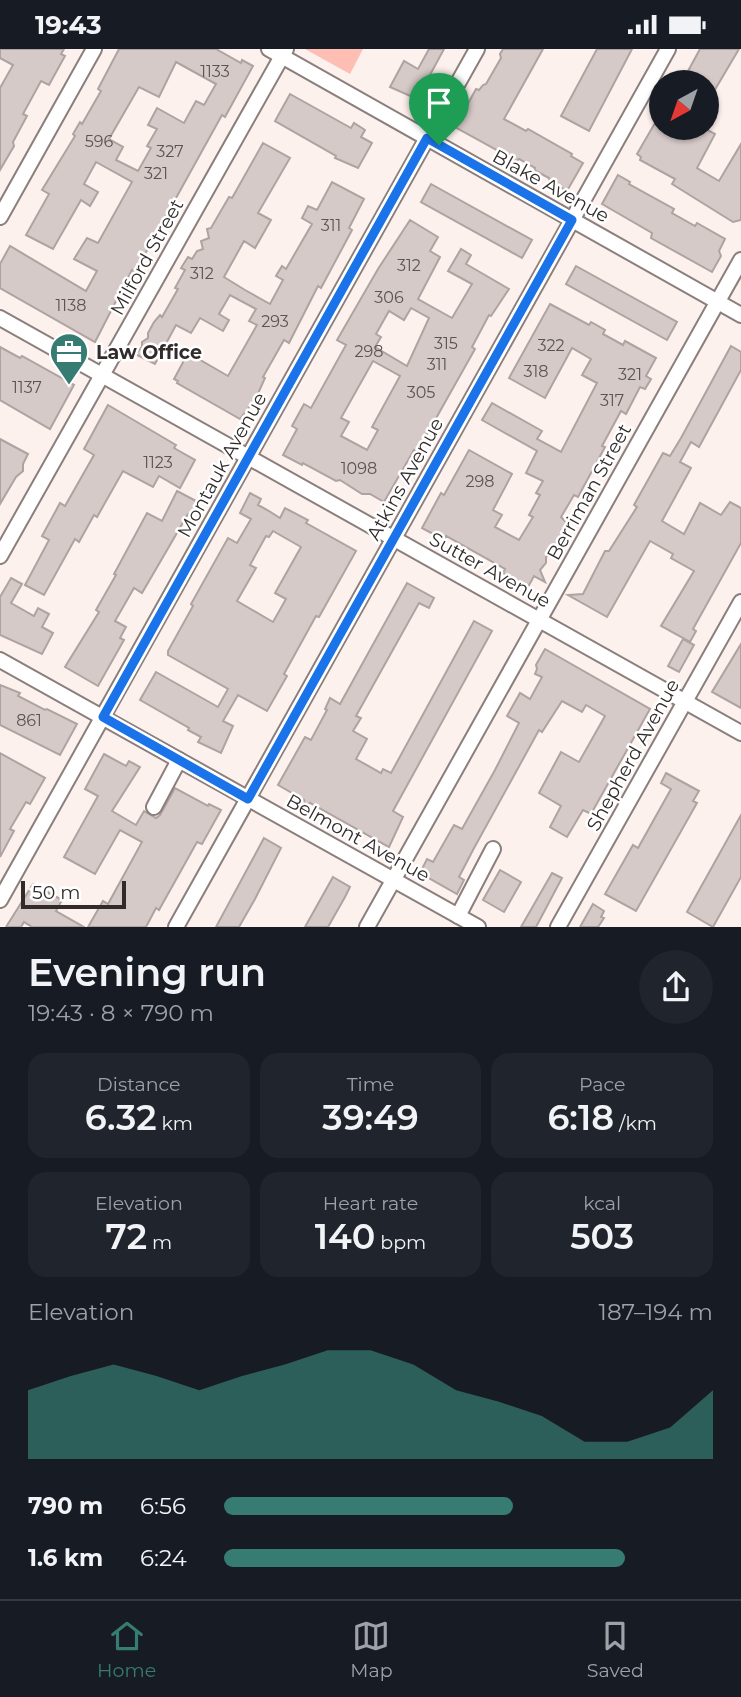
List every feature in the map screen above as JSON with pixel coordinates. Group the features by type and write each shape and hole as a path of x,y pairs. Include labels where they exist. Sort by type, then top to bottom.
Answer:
{"street":[{"path":"0,217 94,49"},
{"name":"Montauk Avenue","path":"0,900 477,49"},
{"name":"Atkins Avenue","path":"176,927 668,49"},
{"name":"Blake Avenue","path":"279,51 427,138 741,315"},
{"name":"Milford Street","path":"0,556 103,375 279,51"},
{"name":"Berriman Street","path":"367,927 741,260"},
{"name":"Sutter Avenue","path":"0,318 741,733"},
{"name":"Shepherd Avenue","path":"558,927 741,601"},
{"name":"Belmont Avenue","path":"0,660 478,927"},
{"path":"154,807 179,760"},
{"path":"458,916 493,849"}],"shaded area":[{"path":"305,49 363,49 350,74"}],"building":[{"path":"0,49 64,49 61,54 65,56 49,85 41,81 23,114 27,116 13,142 14,146 0,170 0,88 13,65 0,58"},
{"path":"119,49 216,49 241,63 242,60 253,66 225,117 222,115 135,272 132,270 95,342 0,288 0,264 10,246 86,291 97,271 74,259 87,238 98,243 132,182 96,162 84,184 98,192 90,206 81,200 53,249 26,235 49,194 42,190 75,136 73,134 80,122 82,124 101,91 98,89","holes":["176,62 216,84 204,105 196,101 184,123 157,108 148,125 157,129 147,146 151,148 138,171 116,160 123,147 109,139 139,87 159,97"]},
{"path":"429,49 444,49 417,99 390,87 404,61 418,69"},
{"path":"503,49 543,49 504,119 526,131 528,129 583,163 567,191 550,182 549,178 534,170 535,168 519,159 516,161 455,127 476,89 479,90 486,84 501,58"},
{"path":"597,49 632,49 589,131 561,116"},
{"path":"700,49 739,49 719,83 719,70 689,70"},
{"path":"290,94 351,128 354,123 365,130 361,137 372,143 358,168 335,158 336,156 275,121"},
{"path":"649,133 649,140 712,140 697,168 719,181 741,144 741,220 733,222 672,184 675,179 640,160 641,157 637,154"},
{"path":"263,143 290,158 258,213 271,220 255,248 244,241 224,277 270,304 283,280 276,276 282,266 286,269 312,224 302,218 308,206 317,210 332,182 364,199 349,228 352,230 321,288 318,286 289,343 284,340 263,377 265,378 256,398 240,419 174,379 188,353 228,376 257,325 249,321 256,309 230,295 219,314 229,320 223,331 200,318 191,333 176,325 155,364 135,354 142,347 142,342 148,338 154,322 160,315 162,317 178,289 175,288 185,270 181,268 188,257 192,259 197,251 203,249 201,241 209,238 207,229 211,228 229,197 232,198"},
{"path":"618,175 674,209 672,213 725,239 719,251 721,256 712,272 651,238 652,233 602,204"},
{"path":"431,184 532,240 522,258 421,202"},
{"path":"410,220 438,237 430,251 440,257 418,299 452,318 472,284 448,271 461,249 471,255 466,264 509,289 491,316 489,315 472,347 475,349 417,452 414,450 384,502 283,455 297,429 292,426 304,404 311,408 346,345 337,340","holes":["411,308 429,318 407,366 375,347 381,337 376,334 389,311 404,320","373,361 400,376 372,427 378,430 367,450 341,436 349,422 341,418"]},
{"path":"576,266 677,322 667,340 566,284"},
{"path":"550,304 589,325 591,322 605,330 603,334 623,345 625,341 656,358 646,376 651,379 645,389 640,387 626,414 621,411 578,497 574,495 561,517 572,528 563,529 558,542 552,547 552,553 546,557 546,563 540,570 545,582 534,576 528,587 503,573 505,569 446,536 444,540 422,528 469,450 512,474 493,510 502,515 495,527 519,540 533,517 529,515 540,495 536,493 543,481 526,473 537,451 482,420 492,403 542,431 537,439 561,452 597,383 582,375 591,359 572,348 545,398 509,378"},
{"path":"731,346 741,352 741,370 699,447 691,442 680,462 691,468 662,521 684,534 700,503 721,515 730,502 741,508 741,543 693,629 696,631 690,642 661,626 694,571 671,558 673,554 650,541 607,617 568,595 583,594 605,551 609,551 637,507 634,505 663,453 670,456 681,438"},
{"path":"0,347 74,385 50,429 0,400"},
{"path":"108,405 176,445 174,448 195,460 180,488 159,476 153,487 123,471 97,517 94,515 79,542 75,539 44,595 25,585 49,540 42,536 60,503 65,506 94,455 84,449"},
{"path":"0,439 28,454 23,471 16,477 0,504"},
{"path":"177,491 198,502 191,515 188,514 142,593 134,588 115,621 126,627 120,638 124,640 98,686 65,667 99,612 96,610 147,513 162,521"},
{"path":"250,493 261,499 258,505 280,518 285,508 356,551 319,617 316,616 267,711 238,695 223,721 233,726 221,753 198,742 201,737 188,730 189,728 140,700 156,672 218,707 228,689 168,655 168,651 228,538 237,543 251,519 240,513","holes":["273,531 301,547 275,593 286,599 273,622 237,601 256,568 250,565 266,536 269,537"]},
{"path":"11,578 22,584 11,603 34,616 38,608 49,614 42,627 53,633 42,654 0,635 0,597"},
{"path":"407,583 434,598 429,608 419,603 356,716 361,718 353,731 367,739 356,759 381,773 383,769 391,773 474,621 492,631 393,811 403,817 389,847 310,803 305,806 304,800 278,785 305,737 311,740 327,710 325,709 330,698 340,704"},
{"path":"683,639 694,645 679,672 668,666"},
{"path":"741,644 741,708 712,692"},
{"path":"545,649 650,709 591,814 583,810 567,837 550,827 561,806 539,793 561,752 579,762 605,716 586,705 582,712 562,701 542,732 539,730 473,850 459,877 464,880 457,894 420,873 427,859 433,862 454,825 462,829 495,770 519,723 507,716 520,693 530,699 542,677 535,674 536,665"},
{"path":"0,685 77,724 60,755 0,725"},
{"path":"0,753 45,778 30,804 26,802 10,829 14,831 0,857"},
{"path":"104,754 126,766 129,761 140,767 112,811 136,825 144,811 156,818 160,815 175,788 221,810 202,844 197,842 159,910 156,908 146,927 88,927 103,901 108,904 142,842 120,830 95,874 64,857 98,796 85,789"},
{"path":"666,773 699,791 693,801 697,803 636,911 605,894 633,845 638,848 671,789 661,783"},
{"path":"741,815 741,877 713,927 687,912"},
{"path":"264,838 281,848 255,899 239,927 216,927"},
{"path":"500,870 521,882 504,912 483,900"},
{"path":"552,873 562,878 536,927 521,927"},
{"path":"333,877 350,887 345,897 328,927 305,927"},
{"path":"33,884 62,900 56,911 84,927 32,927 24,922 21,927 6,927"},
{"path":"593,904 604,911 601,917 604,918 598,927 580,927"}],"place":[{"name":"Law Office","path":"69,386"}],"route":[{"path":"427,138 439,145 572,220 248,799 103,717 427,138"}]}
